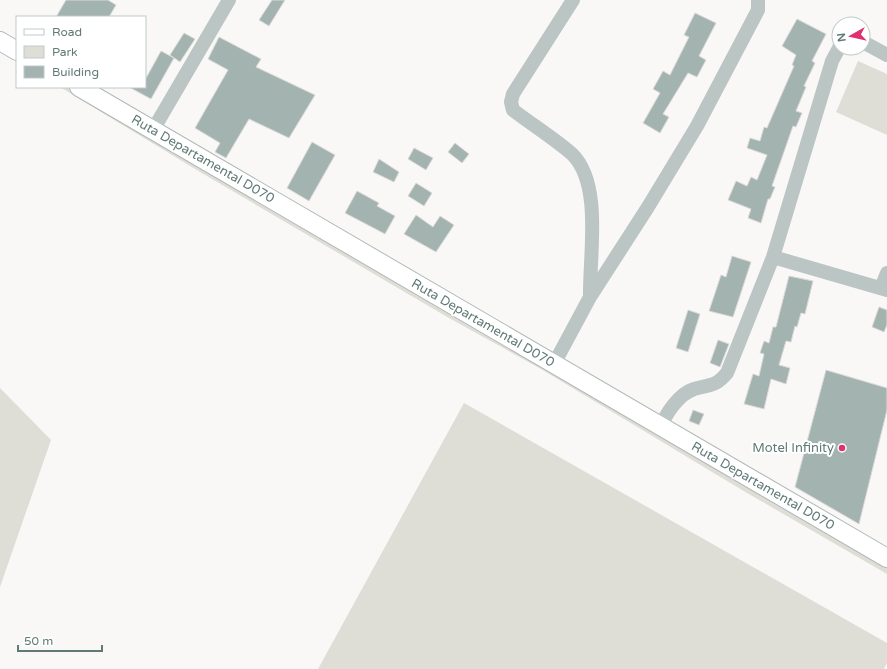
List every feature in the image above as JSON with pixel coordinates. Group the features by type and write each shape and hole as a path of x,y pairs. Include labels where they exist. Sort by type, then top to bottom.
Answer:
{"main road":[{"path":"0,41 16,50"},
{"name":"Ruta Departamental D070","path":"81,88 887,558"}],"street":[{"path":"153,130 229,0"},
{"path":"573,0 513,94 511,102 513,110 572,154 583,171 590,200 590,297"},
{"path":"554,364 590,297 648,207 697,126 758,10 758,0"},
{"path":"871,46 887,55"},
{"path":"661,427 666,414 673,405 692,390 719,383 728,373 773,257 835,56"},
{"path":"773,257 884,289 887,273"}],"green space":[{"path":"858,61 887,74 887,135 836,112"},
{"path":"62,88 70,88 887,568 887,574 742,490 541,369 449,318 200,172"},
{"path":"0,388 51,440 0,587"},
{"path":"464,403 887,643 887,663 884,669 318,669"}],"building":[{"path":"66,0 108,0 116,5 110,16 57,16"},
{"path":"272,0 285,0 269,26 259,20"},
{"path":"695,13 716,23 699,56 706,60 697,77 688,73 663,114 669,117 660,133 643,123 660,93 653,89 663,71 670,75 689,37 684,35"},
{"path":"797,19 826,34 812,61 815,63 804,86 806,87 796,111 802,113 796,127 793,126 772,186 775,187 770,199 768,199 761,223 748,218 751,209 728,200 736,181 747,186 751,177 757,180 767,155 747,148 750,138 760,141 764,127 767,128 794,66 792,65 796,55 782,46"},
{"path":"184,33 195,39 180,62 170,55"},
{"path":"219,37 261,59 256,67 315,95 289,138 249,119 226,158 215,152 220,143 195,128 228,70 208,59"},
{"path":"161,51 174,58 151,99 131,88 146,88 146,78"},
{"path":"312,142 335,155 309,201 287,188"},
{"path":"455,143 469,154 462,163 448,152"},
{"path":"414,148 433,158 426,170 408,159"},
{"path":"379,159 399,172 394,182 373,172"},
{"path":"416,183 432,193 424,206 408,196"},
{"path":"357,191 379,203 377,206 395,216 385,234 345,213"},
{"path":"416,215 433,227 440,216 454,225 436,252 404,234"},
{"path":"732,256 751,262 733,317 709,311 721,275 726,277"},
{"path":"789,276 813,281 805,314 801,313 797,327 795,326 791,342 786,341 779,365 790,368 786,384 771,379 764,409 744,404 753,374 759,376 764,354 760,353 764,341 769,343 773,327 776,327"},
{"path":"879,307 887,310 887,325 884,332 872,327"},
{"path":"688,310 700,314 688,352 676,348"},
{"path":"718,340 729,344 720,367 710,363"},
{"name":"Motel Infinity","path":"826,370 887,388 887,410 859,524 795,487"},
{"path":"693,410 704,414 699,425 689,421"}],"place":[{"name":"Motel Infinity","path":"842,448"}]}
